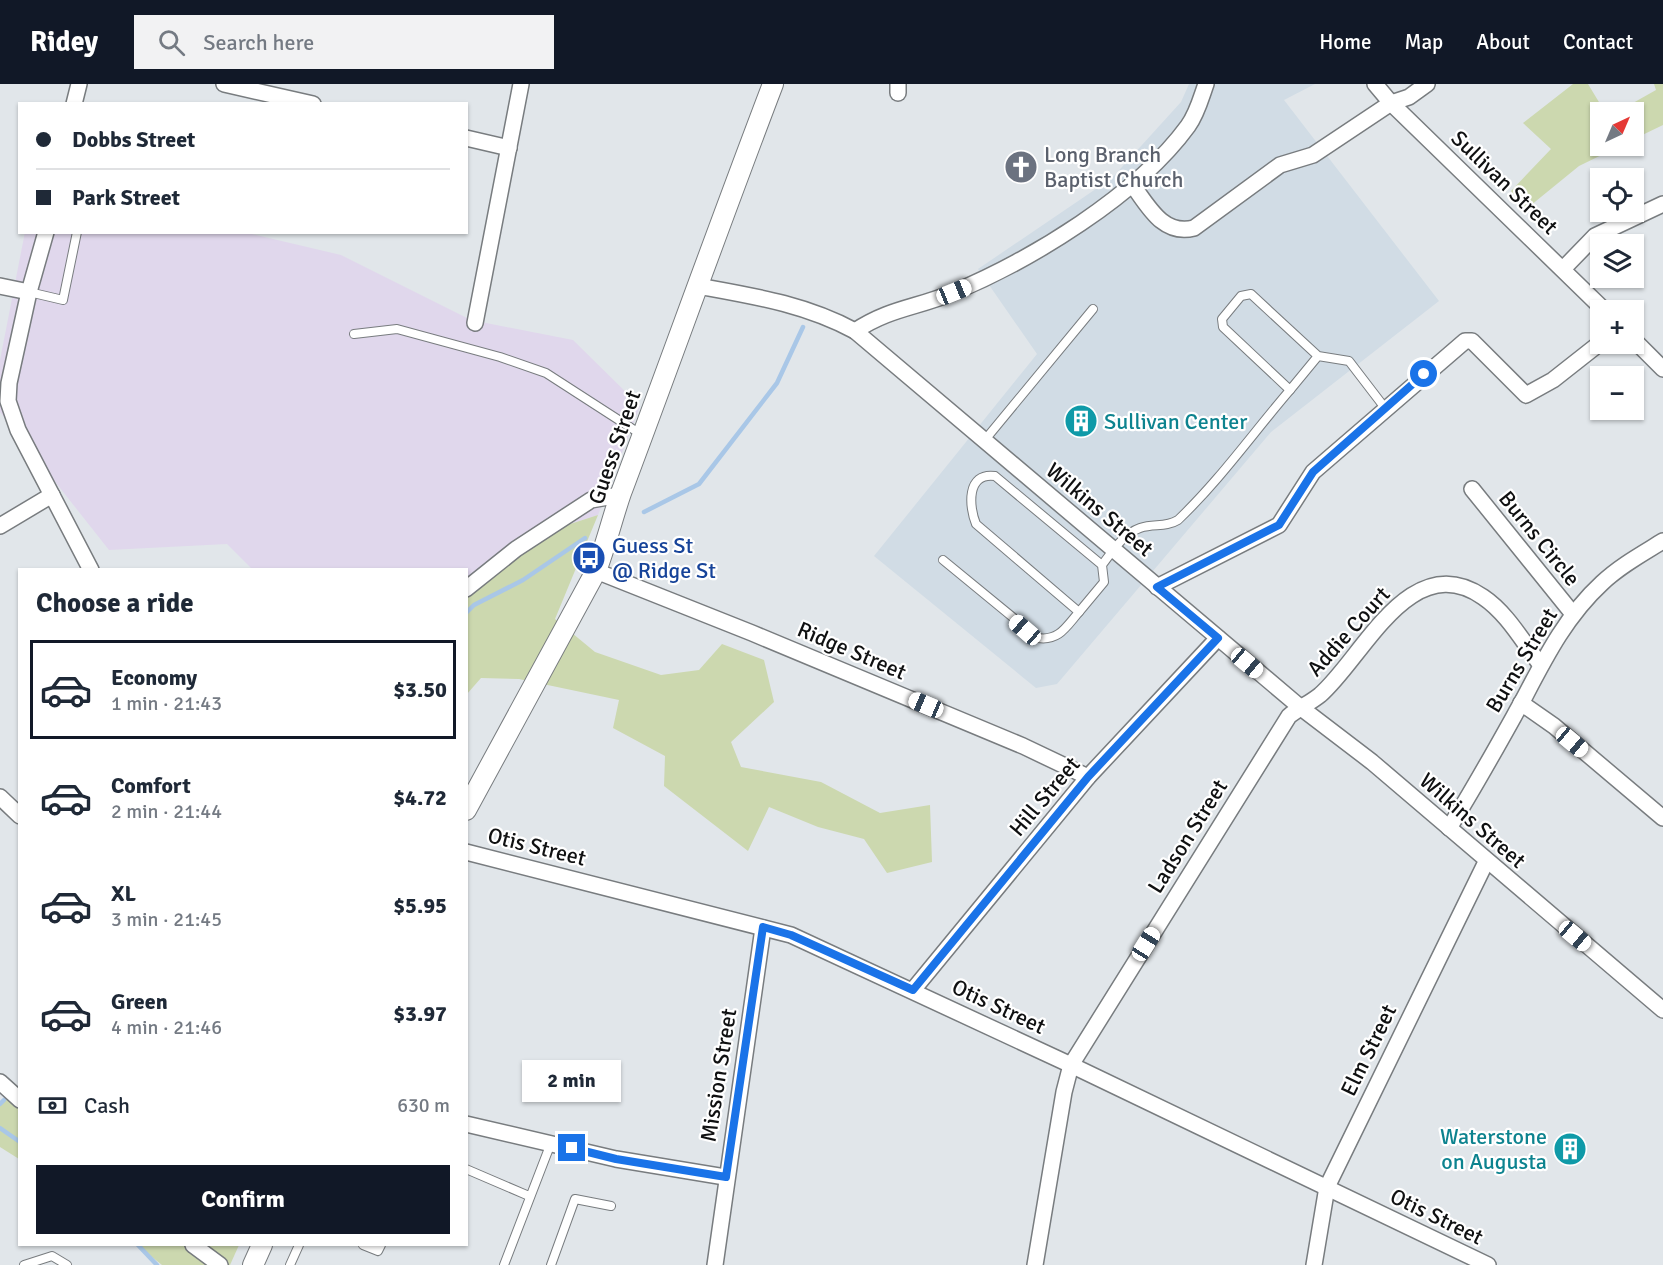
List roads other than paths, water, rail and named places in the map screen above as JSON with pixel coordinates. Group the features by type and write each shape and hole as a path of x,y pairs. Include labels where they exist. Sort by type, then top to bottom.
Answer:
{"street":[{"path":"74,102 79,84"},
{"path":"224,84 260,98 295,102"},
{"path":"475,323 521,84"},
{"name":"Guess Street","path":"468,806 596,571 610,536 621,495 773,84"},
{"path":"855,331 895,310 946,296 1004,270 1090,216 1132,184 1189,125 1206,84"},
{"name":"Sullivan Street","path":"1375,84 1391,103 1594,300"},
{"path":"1132,184 1164,224 1184,231 1194,228 1280,165 1312,155 1391,103 1409,97 1427,84"},
{"path":"468,138 509,148"},
{"path":"1563,269 1595,237 1663,204"},
{"path":"45,234 29,292 9,383 8,401 18,430 90,568"},
{"path":"0,286 29,292"},
{"name":"Wilkins Street","path":"698,286 790,304 832,319 855,331 1300,707 1372,762 1486,862 1663,1010"},
{"path":"1157,587 1279,525 1313,472 1465,341 1472,342 1526,395 1553,380 1590,351"},
{"path":"1644,350 1663,369"},
{"name":"Burns Circle","path":"1472,489 1573,614"},
{"path":"0,526 52,495"},
{"path":"468,587 516,549 591,500 621,495"},
{"name":"Burns Street","path":"1449,828 1521,703 1540,664 1573,614 1602,583 1631,560 1663,541"},
{"name":"Ridge Street","path":"596,571 741,628 1023,746 1088,777"},
{"name":"Addie Court","path":"1300,707 1320,695 1399,604 1424,589 1438,586 1456,586 1484,598 1499,610 1540,664"},
{"name":"Hill Street","path":"913,990 1088,777 1218,638"},
{"path":"1521,703 1554,726 1663,818"},
{"name":"Ladson Street","path":"1035,1265 1064,1092 1071,1065 1289,716 1300,707"},
{"path":"0,797 18,814"},
{"name":"Otis Street","path":"468,853 791,935 913,990 1488,1265"},
{"name":"Elm Street","path":"1314,1265 1327,1187 1486,862"},
{"name":"Mission Street","path":"714,1265 763,927"},
{"path":"0,1082 18,1098"},
{"path":"468,1124 616,1159 726,1177"},
{"path":"194,1246 220,1265"},
{"path":"253,1265 262,1246"}],"lane":[{"path":"29,292 63,300 77,234"},
{"path":"1290,390 1223,327 1222,319 1241,296 1251,294 1318,356 1349,362 1385,408"},
{"path":"984,441 1093,309"},
{"path":"354,334 397,328 500,357 546,374 644,436"},
{"path":"943,560 1038,638 1049,640 1057,637 1104,582 1102,565 1126,536 1141,528 1169,525 1178,520 1229,466 1242,446 1318,356"},
{"path":"1079,612 976,524 970,511 973,486 987,475 995,476 1102,565"},
{"path":"504,1265 551,1143"},
{"path":"468,1170 529,1196"},
{"path":"551,1265 575,1199 611,1206"},
{"path":"290,1265 299,1246"},
{"path":"366,1246 378,1251 380,1246"},
{"path":"24,1265 52,1256 67,1265"}],"waterway":[{"path":"644,512 699,484 777,383 803,327"},
{"path":"468,611 474,605 523,580 585,538"},
{"path":"0,1104 4,1100"},
{"path":"0,1128 18,1141"},
{"path":"139,1246 157,1265"}],"place":[{"name":"Long Branch Baptist Church","path":"1021,167"},
{"name":"Sullivan Center","path":"1081,421"},
{"name":"Guess St @ Ridge St","path":"589,558"},
{"name":"Waterstone on Augusta","path":"1570,1149"}]}
